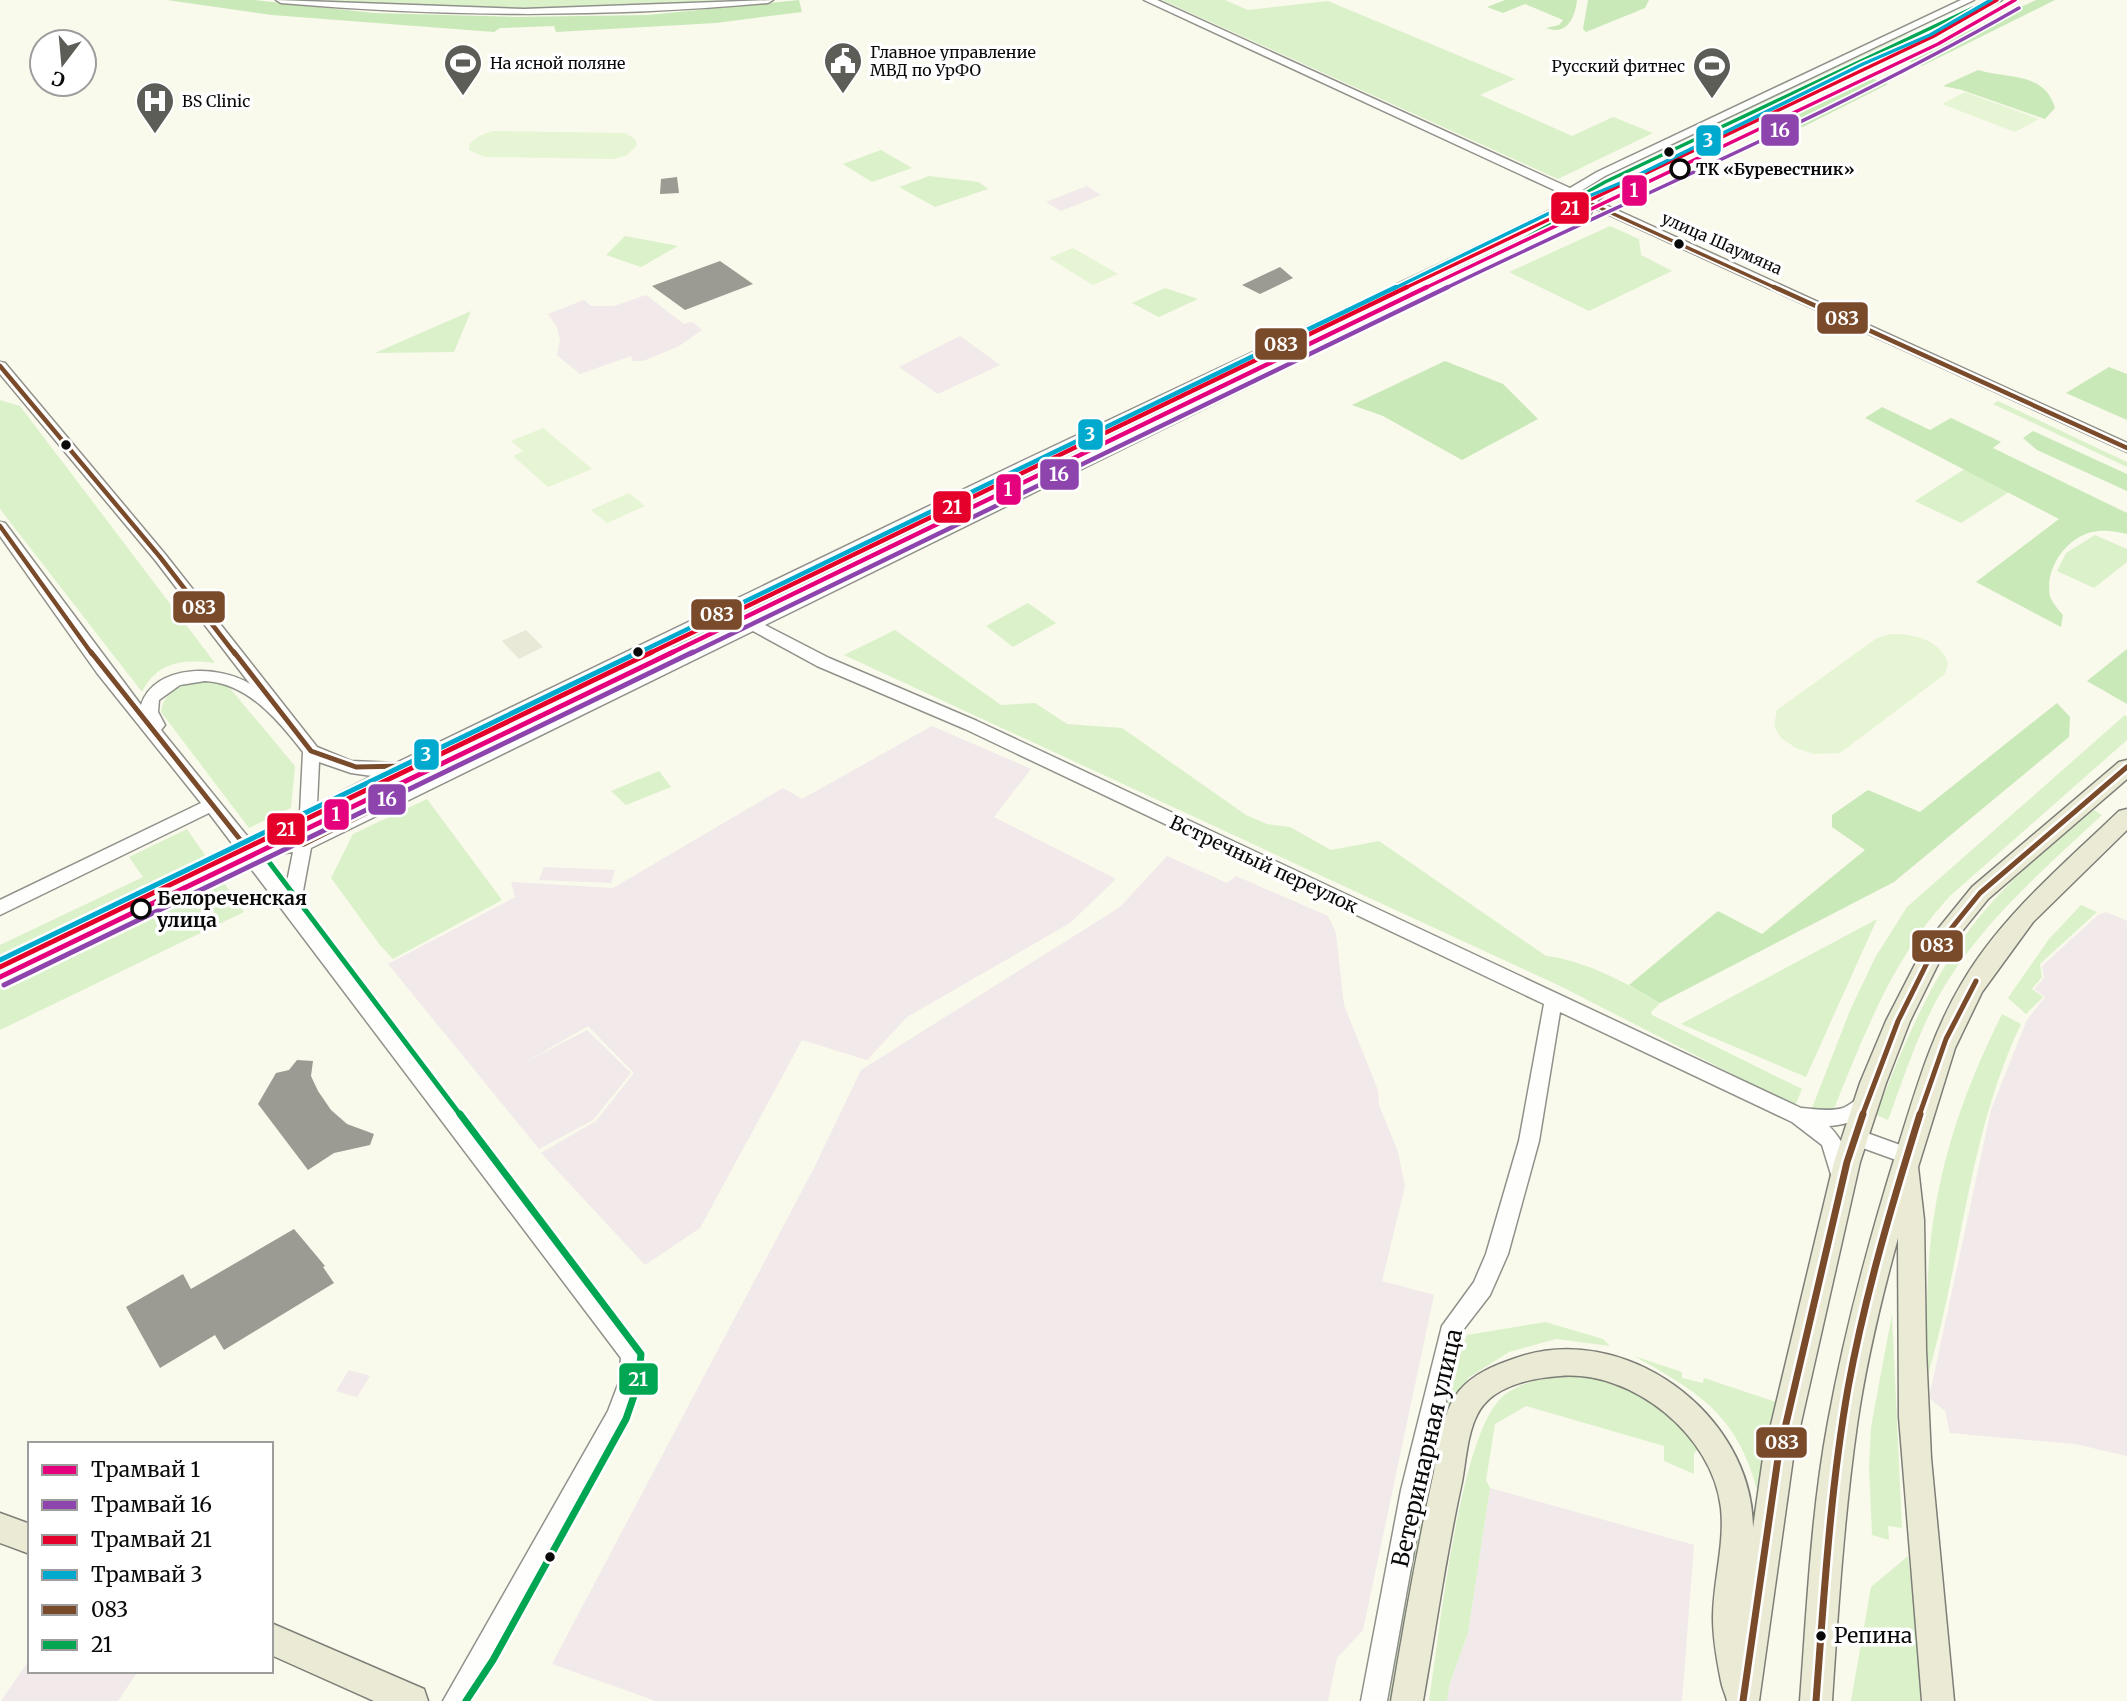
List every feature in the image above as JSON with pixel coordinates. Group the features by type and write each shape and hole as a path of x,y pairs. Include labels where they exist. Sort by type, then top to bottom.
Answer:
{"main road":[{"path":"1742,1701 1778,1458 1840,1190 1867,1101 1898,1021 1933,951 1980,893 2127,767"},
{"path":"1816,1701 1824,1586 1842,1425 1862,1319 1906,1159 1942,1048 1972,987 2025,916 2127,817"},
{"path":"1906,1159 1912,1212 1910,1318 1916,1480 1938,1701"},
{"path":"1407,1701 1446,1484 1460,1423 1469,1402 1482,1389 1506,1375 1550,1363 1574,1361 1617,1369 1649,1385 1686,1414 1710,1439 1724,1461 1738,1511 1728,1621 1742,1701"},
{"path":"0,1528 28,1538"},
{"path":"273,1640 412,1701"}],"street":[{"path":"281,0 370,8 526,13 649,10 768,0"},
{"name":"улица Шаумяна","path":"1149,0 2127,448"},
{"path":"250,852 308,816 404,766 1017,468 1520,231 1563,208 1576,188 1601,174 1969,0"},
{"path":"250,852 304,844 1583,218 1588,202 1604,190 1997,0"},
{"path":"0,366 7,384 160,557 311,751 332,762 358,768 388,769 404,766"},
{"path":"0,526 81,639 250,852 632,1356 630,1382 618,1415 485,1656 456,1701"},
{"name":"Встречный переулок","path":"733,608 752,623 823,662 971,725 1799,1116 1826,1134 1837,1151 1840,1190"},
{"path":"173,756 170,743 148,712 147,705 158,691 170,684 192,676 218,677 233,681 258,700 283,712"},
{"path":"291,907 308,816 311,751"},
{"path":"0,908 212,806"},
{"name":"Ветеринарная улица","path":"1374,1701 1413,1490 1453,1326 1482,1288 1497,1254 1529,1141 1554,1002"},
{"name":"Встречный переулок","path":"1799,1116 1829,1119 1843,1117 1854,1113 1867,1101"},
{"path":"1856,1137 1906,1159"}],"shaded area":[{"path":"1087,186 1101,195 1061,211 1046,202"},
{"path":"646,295 684,324 692,322 702,330 679,346 643,361 633,361 631,356 580,374 557,355 560,339 557,327 548,314 584,300 591,306 614,306"},
{"path":"960,336 1000,365 938,394 899,367"},
{"path":"526,630 543,647 519,659 502,641"},
{"path":"932,726 1031,769 994,817 1116,879 1070,923 907,1017 867,1060 802,1040 700,1228 645,1265 541,1153 596,1121 634,1073 588,1026 522,1064 587,1030 631,1073 593,1120 539,1149 388,964 515,897 511,882 613,888 783,788 802,799"},
{"path":"1167,856 1227,883 1236,876 1328,916 1336,933 1344,1005 1378,1090 1379,1105 1398,1152 1405,1186 1382,1281 1434,1295 1363,1630 1337,1658 1328,1701 656,1701 552,1664 814,1168 861,1070 1120,907"},
{"path":"544,867 615,870 611,883 539,880"},
{"path":"2106,912 2127,921 2127,1456 2075,1444 1950,1433 1945,1411 1929,1398 1991,1110 2027,1020 2045,997 2034,989 2044,978 2042,966 2098,915"},
{"path":"349,1370 370,1376 357,1397 336,1391"},
{"path":"1490,1488 1694,1545 1682,1701 1447,1701 1450,1683 1468,1633"},
{"path":"28,1662 28,1673 137,1673 118,1701 1,1701"}],"green space":[{"path":"167,0 253,0 374,13 516,17 648,15 799,0 802,12 716,23 556,32 554,26 500,28 494,32 272,15"},
{"path":"315,0 733,0 524,10 419,8"},
{"path":"1162,0 1225,0 1248,10 1328,1 1515,79 1480,95 1572,136 1613,117 1653,133 1558,179"},
{"path":"1505,0 1577,0 1569,24 1559,30 1553,30 1546,28 1559,25 1563,20 1525,4 1503,13 1487,7"},
{"path":"1588,0 1649,0 1645,8 1586,32 1583,29"},
{"path":"2036,0 2055,0 1922,66 1905,60"},
{"path":"1906,34 1915,37 1618,180 1610,176"},
{"path":"1978,70 2034,82 2050,96 2055,108 2045,119 1943,86"},
{"path":"1870,78 1888,84 1781,138 1763,131"},
{"path":"1965,92 2039,119 2015,132 1942,104"},
{"path":"493,131 625,133 635,139 637,145 627,155 614,159 485,157 469,150 469,144 479,136"},
{"path":"881,150 912,168 872,182 843,164"},
{"path":"929,176 979,182 988,189 935,207 899,187"},
{"path":"1610,226 1639,239 1641,255 1672,271 1589,311 1509,272"},
{"path":"625,236 678,246 641,267 606,255"},
{"path":"1073,248 1118,274 1093,285 1049,258"},
{"path":"1165,288 1198,299 1159,317 1132,303"},
{"path":"471,311 454,352 375,353"},
{"path":"1445,361 1503,384 1538,419 1462,460 1383,416 1352,405"},
{"path":"2109,367 2127,374 2127,420 2066,393"},
{"path":"0,400 20,406 215,663 193,661 172,664 155,674 142,692 0,509"},
{"path":"1998,401 2127,462 2127,467 1993,404"},
{"path":"1882,407 1930,430 1951,418 2001,442 1993,448 2127,513 2127,534 2106,531 2088,533 2069,545 2055,563 2049,585 2050,596 2063,615 2061,627 1976,582 2059,519 1865,418"},
{"path":"543,428 592,469 548,487 513,456 523,451 511,441"},
{"path":"2033,431 2127,474 2127,491 2037,450 2023,438"},
{"path":"1977,461 2023,483 1961,523 1915,501"},
{"path":"629,493 645,506 607,523 591,510"},
{"path":"2095,535 2127,549 2127,562 2094,588 2057,571 2066,553"},
{"path":"1028,603 1056,623 1013,647 986,626"},
{"path":"895,630 1001,705 1035,703 1067,724 1122,728 1246,815 1267,824 1290,827 1331,850 1379,841 1546,956 1576,962 1619,980 1660,1003 1651,1012 1652,1015 1802,1089 1795,1106 1560,986 844,655"},
{"path":"1890,634 1916,637 1940,649 1948,664 1945,674 1840,753 1814,754 1796,748 1781,738 1774,726 1777,710 1877,638"},
{"path":"2127,649 2127,704 2087,681"},
{"path":"196,681 216,681 228,686 295,766 291,808 249,828 161,712 169,695"},
{"path":"2057,703 2070,717 2069,737 1894,882 1660,1003 1629,985 1718,911 1762,934 1865,850 1832,827 1832,815 1868,790 1920,812"},
{"path":"2125,715 2127,740 1951,895 1931,918 1913,943 1882,997 1833,1111 1812,1108 1851,1008 1876,956 1907,907"},
{"path":"659,771 671,787 626,805 611,791"},
{"path":"427,799 502,900 393,959 331,878 353,834"},
{"path":"2094,810 2102,815 2011,902 1952,974 1929,1015 1888,1120 1876,1115 1898,1060 1936,981 1968,931 2012,881"},
{"path":"187,829 244,912 0,1030 0,945 143,877 129,857"},
{"path":"2081,905 2097,912 2040,964 2042,977 2032,989 2043,997 2026,1014 2008,998 2049,939"},
{"path":"1877,919 1806,1077 1681,1024"},
{"path":"2002,1014 2021,1024 2003,1066 1977,1154 1939,1334 1927,1378 1928,1268 1938,1192 1957,1121"},
{"path":"1892,1314 1902,1528 1888,1526 1889,1540 1872,1535 1869,1468 1871,1427"},
{"path":"1545,1322 1603,1339 1610,1346 1556,1339 1509,1352 1468,1378 1449,1413 1396,1701 1387,1701 1428,1470 1452,1379 1467,1335"},
{"path":"1634,1356 1682,1372 1682,1378 1703,1383 1704,1378 1779,1403 1759,1497 1741,1446 1714,1410 1679,1383"},
{"path":"1560,1374 1605,1378 1651,1396 1700,1446 1694,1454 1694,1474 1664,1461 1664,1446 1526,1406 1495,1424 1486,1480 1490,1488 1468,1633 1450,1683 1447,1701 1429,1701 1462,1495 1486,1420 1501,1398 1513,1389"},
{"path":"1908,1556 1924,1701 1851,1701 1871,1587"}],"building":[{"path":"677,177 679,193 660,194 661,179"},
{"path":"720,261 753,284 685,310 652,286"},
{"path":"1280,267 1293,278 1260,294 1242,285"},
{"path":"297,1060 313,1061 311,1076 318,1091 331,1110 347,1124 374,1134 370,1145 334,1153 308,1170 258,1104 276,1073 289,1070"},
{"path":"294,1229 325,1266 323,1267 334,1283 224,1350 215,1335 160,1368 126,1307 183,1274 191,1289"}],"tram line":[{"name":"3","path":"0,960 1558,209 1630,179 1863,64 1930,35 1991,0"},
{"name":"21","path":"0,967 1572,207 1634,181 1934,36 1997,0"},
{"name":"1","path":"0,977 1576,215 1638,189 1938,44 2015,0"},
{"name":"16","path":"4,985 1580,223 1642,197 1942,52 2019,8"}],"transit line":[{"name":"21","path":"466,1701 493,1660 626,1419 638,1384 641,1354 263,854 312,824 408,774 1021,477 1524,239 1567,215 1582,195 1605,182 1973,8"},
{"name":"083","path":"0,366 160,557 311,751 334,761 368,768 404,766 1017,469 1520,231 1562,208 1572,195 2127,448"},
{"name":"083","path":"0,526 103,669 250,852 304,844 442,775"},
{"name":"083","path":"1743,1701 1778,1458 1847,1162 1873,1083 1898,1021 1933,951 1980,893 2127,767"},
{"name":"083","path":"1816,1701 1837,1467 1848,1390 1861,1327 1893,1204 1931,1080 1954,1019 1976,981"}],"place":[{"name":"Главное управление МВД по УрФО","path":"843,95"},
{"name":"На ясной поляне","path":"463,97"},
{"name":"Русский фитнес","path":"1712,100"},
{"name":"BS Clinic","path":"155,135"},
{"name":"ТК «Буревестник»","path":"1680,169"},
{"name":"Белореченская улица","path":"141,909"},
{"name":"Репина","path":"1821,1636"}]}
